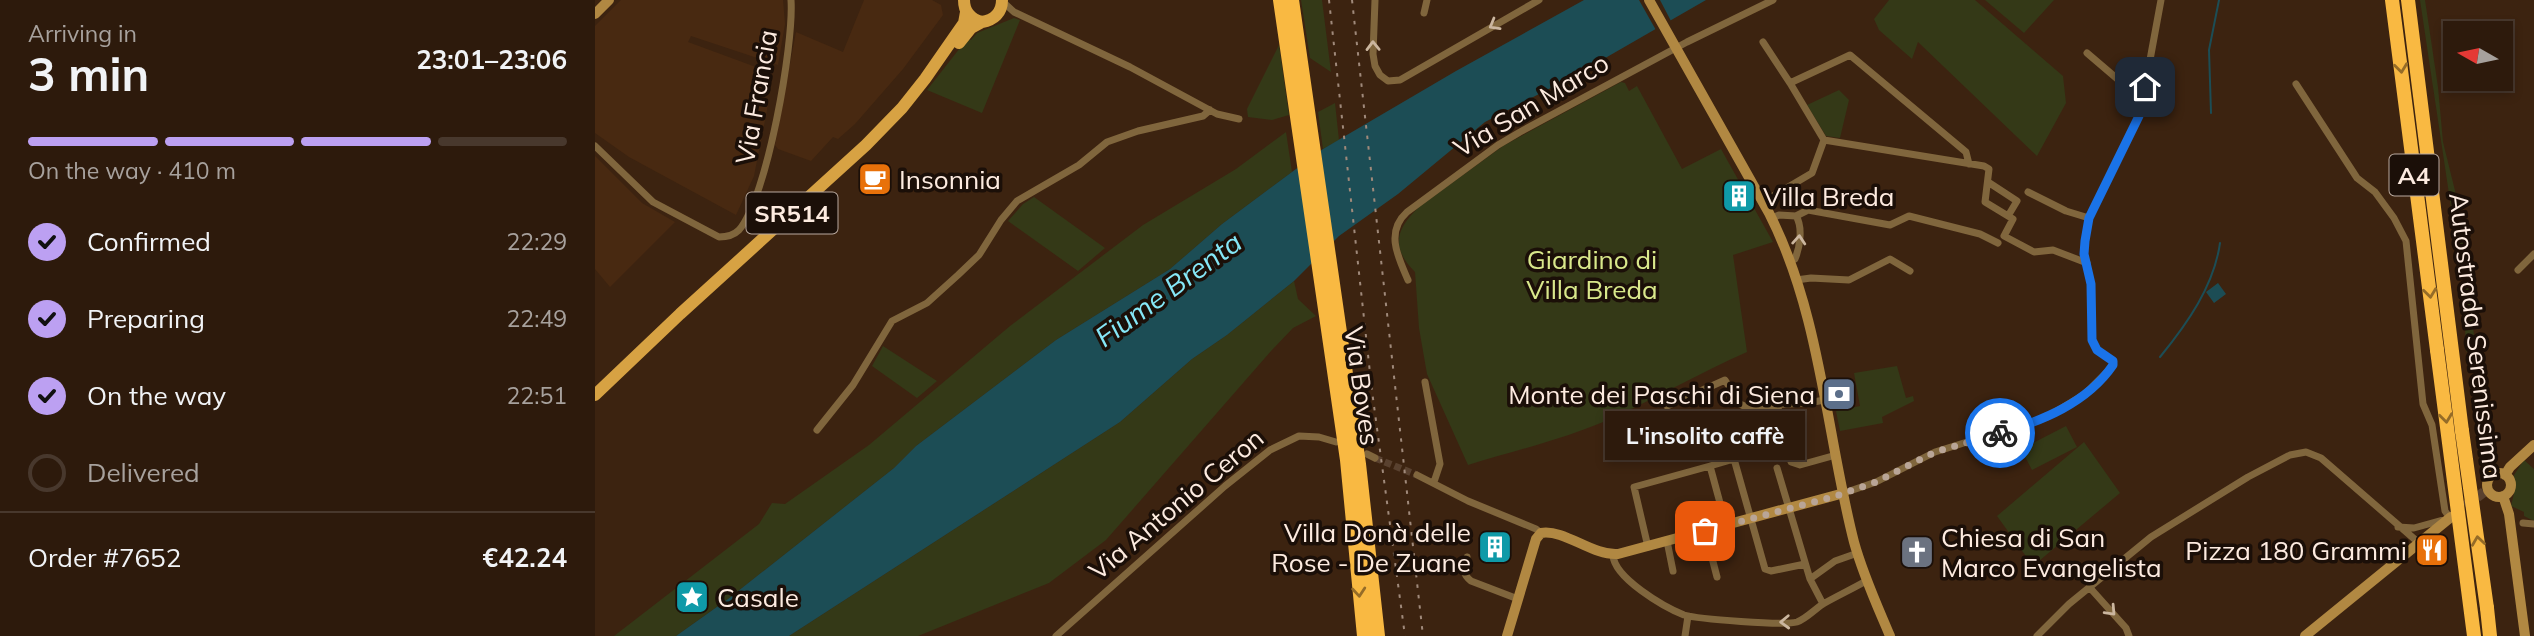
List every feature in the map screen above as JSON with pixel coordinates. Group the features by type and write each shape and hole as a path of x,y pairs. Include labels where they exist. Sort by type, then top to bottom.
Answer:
{"highway":[{"name":"Via Boves","path":"1280,0 1301,137 1359,464 1378,636"},
{"name":"Via Boves","path":"1292,0 1324,207 1364,636"},
{"name":"Autostrada Serenissima","path":"2392,0 2474,636"},
{"name":"Autostrada Serenissima","path":"2408,0 2489,625"},
{"path":"2415,53 2416,0"}],"main road":[{"path":"997,16 1002,0"},
{"name":"SR514","path":"964,4 972,19 982,22"},
{"name":"SR514","path":"925,79 964,23 964,4"},
{"name":"SR514","path":"595,395 866,145 971,28 997,16"}],"street":[{"path":"595,14 609,0"},
{"name":"Via Francia","path":"595,146 653,202 719,237 727,237 739,230 763,177 790,33 791,0"},
{"path":"1002,0 1014,12 1130,66 1210,110 1223,116 1238,118"},
{"path":"1375,0 1374,61 1380,75 1393,81 1400,80 1539,0"},
{"path":"1424,13 1427,0"},
{"path":"1649,0 1772,218 1790,261 1817,359 1843,494 1866,580 1890,636"},
{"name":"Via San Marco","path":"1408,280 1397,253 1395,232 1398,221 1407,212 1498,145 1673,44 1773,0"},
{"path":"1417,475 1449,492 1545,533 1613,555 1843,494 1876,482 1935,452 2047,418 2085,394 2112,368 2113,361 2093,345 2091,284 2085,241 2089,218 2139,116 2139,100 2145,87 2161,0"},
{"path":"997,16 1014,12"},
{"path":"1763,42 1824,140 1989,169 1985,202 2013,219 2004,236 2034,252 2053,250 2087,264"},
{"path":"2087,53 2139,100"},
{"path":"1790,83 1850,55 1966,152 1969,164"},
{"path":"2295,83 2357,178 2375,192 2394,218 2406,241 2423,404 2432,425 2445,511 2450,517"},
{"path":"817,430 853,385 892,321 927,303 979,255 1000,220 1017,201 1079,166 1107,142 1138,131 1203,116 1210,110"},
{"path":"1763,202 1812,173 1824,140"},
{"path":"1989,182 2017,201 2008,216"},
{"path":"2028,192 2054,206 2089,218"},
{"path":"1772,218 1779,215 1796,216 1808,210 1890,225 1909,216 1980,234 1998,243"},
{"path":"1790,261 1795,259 1799,248 1800,224 1796,216"},
{"path":"2518,270 2534,254"},
{"path":"1796,280 1849,280 1889,259 1910,271"},
{"path":"1668,404 1725,380 1740,404 1778,405 1825,400"},
{"path":"1425,382 1440,464 1434,482"},
{"path":"1778,405 1780,426 1787,439 1791,462 1800,465 1836,455"},
{"name":"Via Antonio Ceron","path":"1056,636 1225,486 1270,450 1299,436 1319,437 1336,442"},
{"path":"2505,475 2534,445"},
{"path":"2037,636 2070,604 2151,537 2248,477 2290,455 2307,452 2321,457 2419,543"},
{"path":"1367,454 1375,458"},
{"path":"1648,547 1634,488 1734,459 1763,566 1767,571 1805,564"},
{"path":"1710,466 1725,525"},
{"path":"1777,468 1809,579 1823,604"},
{"path":"2498,473 2505,475 2510,486 2503,496 2486,491 2487,482 2491,476 2498,473"},
{"path":"2503,496 2509,514 2525,636"},
{"path":"2398,527 2414,528 2450,517"},
{"path":"2309,635 2450,517"},
{"path":"2523,523 2534,524"},
{"path":"1705,531 1717,577"},
{"path":"1507,636 1536,539 1545,533"},
{"path":"1667,541 1673,571"},
{"path":"1613,555 1616,567 1642,590 1661,605 1688,616 1782,624 1799,622 1823,604 1866,580"},
{"path":"1809,579 1835,561 1852,555"},
{"path":"1467,557 1463,570 1471,581 1518,599"},
{"path":"2091,589 2126,628 2129,636"},
{"path":"1685,636 1688,616"}],"shaded area":[{"path":"621,0 783,0 785,24 778,65 691,36 688,42 764,70 759,95 769,100 754,176 736,215 629,157 595,133 595,26"},
{"path":"864,0 932,0 941,5 943,15 903,69 855,124 838,139 833,137 811,161 778,149 775,145 796,32 843,52"},
{"path":"595,156 642,203 675,222 610,287 595,269"}],"green space":[{"path":"1301,0 1322,0 1331,72 1310,58"},
{"path":"1889,0 1975,0 2063,76 2066,103 2037,156 1918,42 1912,59 1879,30 1874,19"},
{"path":"1985,0 2054,0 2024,33"},
{"path":"2420,0 2425,0 2443,142 2461,215 2475,345 2466,352 2463,275"},
{"path":"1014,18 1020,20 982,113 927,90 967,39 971,40 977,33"},
{"path":"1279,45 1289,115 1272,120 1248,117 1247,109"},
{"name":"Giardino di Villa Breda","path":"1621,82 1625,83 1629,91 1637,86 1682,169 1721,149 1773,242 1733,255 1747,352 1595,425 1468,465 1427,374 1419,328 1415,272 1399,246 1401,231 1419,207 1503,146"},
{"path":"1839,90 1849,100 1840,138 1826,136 1807,105"},
{"path":"1335,103 1339,140 1323,149 1318,112"},
{"path":"1286,132 1292,172 1222,224 1170,269 1056,340 916,446 894,468 728,599 676,636 614,636 759,524 772,503 785,504 869,445 1010,326 1143,225 1236,169"},
{"path":"1034,197 1105,248 1078,271 1008,221 1023,204"},
{"path":"1294,281 1298,299 1316,316 1293,328 1271,351 1106,540 1049,583 918,636 789,636 1120,422 1192,359 1227,335"},
{"path":"883,346 937,381 917,398 872,366"},
{"path":"1897,366 1906,398 1913,396 1914,401 1882,417 1883,423 1840,431 1836,411 1860,406 1854,373"},
{"path":"2066,426 2077,447 2032,470 2021,449"},
{"path":"2084,442 2120,493 2033,566 1997,516"},
{"path":"2524,460 2534,469 2534,521 2511,506 2515,489 2514,475"}],"water":[{"name":"Fiume Brenta","path":"1584,0 1706,0 1574,76 1485,122 1398,194 1339,236 1294,281 1227,335 1192,359 1120,422 789,636 676,636 728,599 894,468 916,446 1056,340 1170,269 1222,224 1323,149"},
{"path":"2218,283 2226,294 2214,303 2206,292"}],"pier":[{"path":"1639,0 1660,0 1672,23 1657,32"}],"waterway":[{"path":"2211,113 2209,50 2219,0"},
{"path":"2160,357 2198,304 2212,274 2220,243"}],"tunnel":[{"path":"1375,458 1417,475"},
{"path":"2453,515 2484,492"}],"railway":[{"path":"1329,0 1372,391 1405,636"},
{"path":"1352,0 1423,636"}],"way so far":[{"path":"1705,531 1836,496 1876,482 1935,452 2000,433"}],"place":[{"name":"Insonnia","path":"875,179"},
{"name":"Villa Breda","path":"1739,196"},
{"name":"Monte dei Paschi di Siena","path":"1839,394"},
{"name":"L'insolito caffè","path":"1705,531"},
{"name":"Villa Donà delle Rose - De Zuane","path":"1495,547"},
{"name":"Pizza 180 Grammi","path":"2432,550"},
{"name":"Chiesa di San Marco Evangelista","path":"1917,552"},
{"name":"Casale","path":"692,597"}],"route":[{"path":"2000,433 2056,413 2085,394 2112,368 2113,361 2093,345 2091,284 2084,254 2085,241 2089,218 2139,116 2139,100 2145,87"}]}
